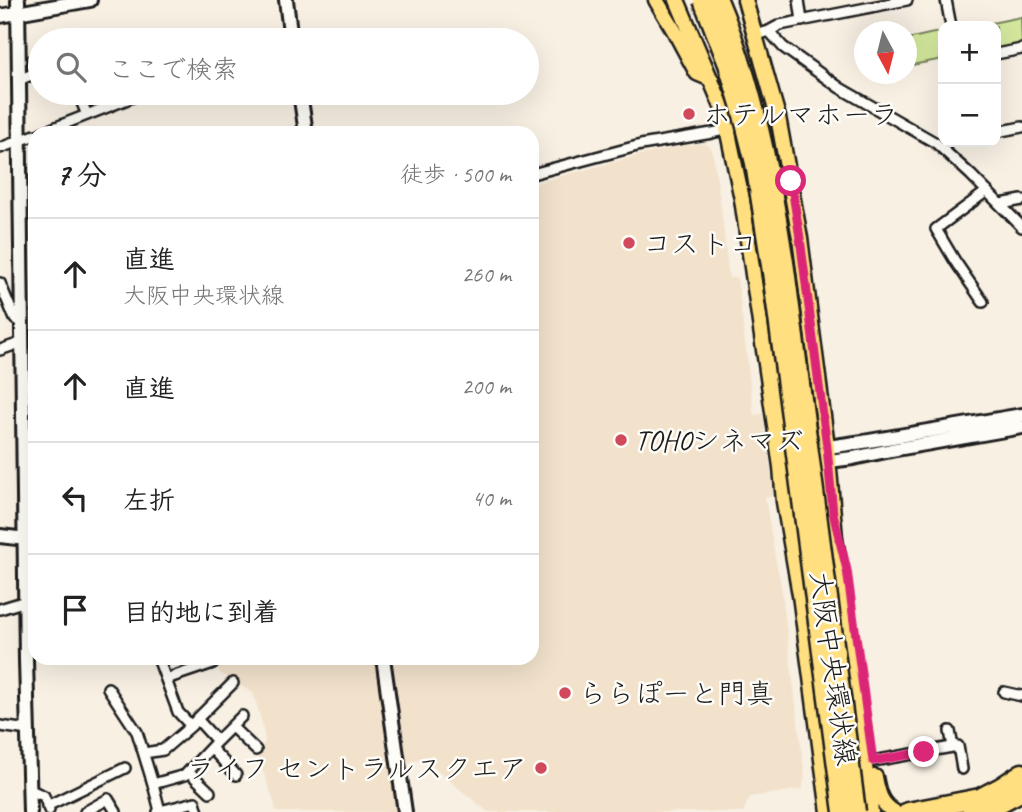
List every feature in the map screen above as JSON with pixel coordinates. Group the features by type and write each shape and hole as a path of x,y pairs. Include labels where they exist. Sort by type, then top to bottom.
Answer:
{"highway":[{"path":"693,0 724,67 755,163"},
{"path":"703,0 742,111 755,163 774,285 840,812"},
{"path":"718,0 755,109 772,186 856,812"},
{"path":"728,0 746,54 772,158 780,208 785,269"},
{"path":"908,812 980,797 1022,773"},
{"path":"972,812 992,807 1022,791"}],"main road":[{"path":"656,0 697,73 711,79"},
{"name":"大阪中央環状線","path":"677,0 723,109 744,210 819,740 822,810"},
{"name":"大阪中央環状線","path":"745,0 763,33 800,238 870,812"},
{"path":"800,238 793,258 792,274 799,334 789,351 802,457"},
{"path":"833,513 847,570 878,794 884,804 894,812"},
{"path":"835,538 825,591 825,621 849,812"},
{"path":"822,810 794,601 798,585 804,585 807,594 840,812"}],"street":[{"path":"0,16 18,6 90,0"},
{"path":"286,0 290,28"},
{"path":"799,0 802,21"},
{"path":"907,0 780,25 763,33 840,88 938,142"},
{"path":"946,0 950,21"},
{"path":"18,6 28,483"},
{"path":"1001,53 1022,48"},
{"path":"19,80 28,76"},
{"path":"83,105 87,115"},
{"path":"59,126 112,105"},
{"path":"302,105 305,126"},
{"path":"539,172 641,145 778,117"},
{"path":"1001,131 1022,127"},
{"path":"0,148 28,138"},
{"path":"944,147 1022,226"},
{"path":"982,302 936,229 987,191"},
{"path":"1001,204 1022,200"},
{"path":"0,283 15,319 23,324"},
{"path":"0,350 23,342"},
{"path":"780,460 828,454 1022,415"},
{"path":"828,454 853,458 1022,427"},
{"path":"0,536 28,540"},
{"path":"28,570 26,601 30,812"},
{"path":"0,609 26,601"},
{"path":"161,665 178,712 194,723 236,775"},
{"path":"166,679 207,665"},
{"path":"384,665 405,812"},
{"path":"144,753 163,750 233,683"},
{"path":"108,688 137,732 159,811 195,802 198,812"},
{"path":"1004,692 1022,696"},
{"path":"153,784 189,772 242,716"},
{"path":"0,726 28,730"},
{"path":"232,727 256,750"},
{"path":"950,731 953,747"},
{"path":"873,761 958,746 962,769"},
{"path":"30,790 44,796 48,809 125,768"},
{"path":"189,772 210,792"},
{"path":"85,812 108,799 116,812"}],"shaded area":[{"path":"705,143 712,149 729,278 737,277 754,415 763,414 774,496 765,497 781,584 805,778 803,789 750,797 743,812 488,812 424,760 406,762 392,665 539,665 539,182 682,146"},
{"path":"216,665 376,665 396,812 276,812 258,757 265,741 253,693 220,673"}],"green space":[{"path":"1021,17 1022,44 1001,49 1001,21"},
{"path":"938,32 938,60 917,64 917,37"}],"place":[{"name":"ホテルマホーラ","path":"689,114"},
{"name":"コストコ","path":"629,243"},
{"name":"TOHOシネマズ","path":"621,440"},
{"name":"ららぽーと門真","path":"565,693"},
{"name":"ライフ セントラルスクエア","path":"541,768"}],"route":[{"path":"791,181 827,447 833,513 847,570 873,761 924,752"}]}
